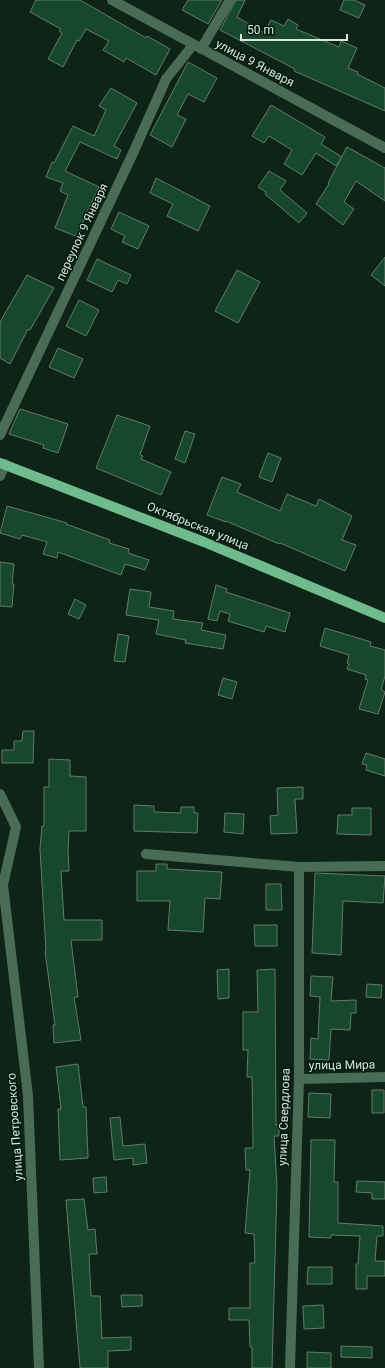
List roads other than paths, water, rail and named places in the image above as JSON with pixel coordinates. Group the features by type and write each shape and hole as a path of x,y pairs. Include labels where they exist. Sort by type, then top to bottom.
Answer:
{"main road":[{"name":"Октябрьская улица","path":"2,463 204,542 385,618"}],"street":[{"name":"улица 9 Января","path":"112,0 385,148"},
{"name":"переулок 9 Января","path":"0,435 134,151 166,79 197,47 230,0"},
{"path":"0,476 2,463"},
{"name":"улица Петровского","path":"0,794 16,827 1,885 28,1096 40,1368"},
{"path":"146,854 299,867 385,866"},
{"name":"улица Свердлова","path":"290,1368 299,1079 299,867"},
{"name":"улица Мира","path":"299,1079 385,1077"}]}
